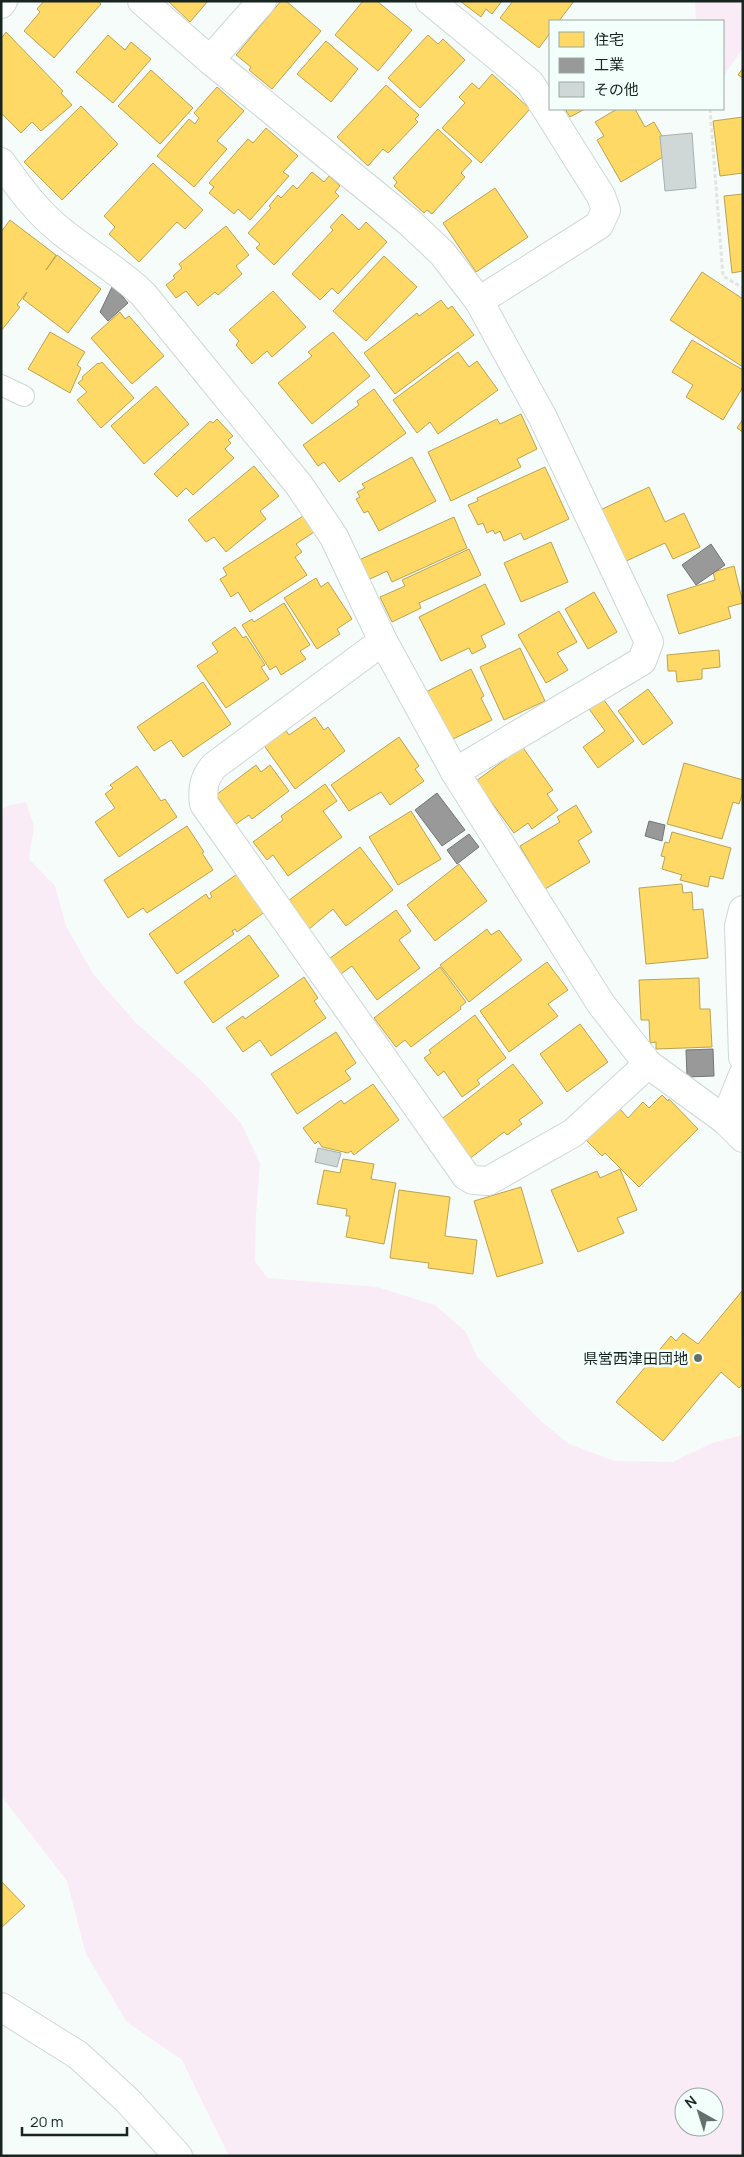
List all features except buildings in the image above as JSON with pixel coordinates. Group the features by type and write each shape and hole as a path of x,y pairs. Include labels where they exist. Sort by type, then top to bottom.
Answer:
{"street":[{"path":"142,1 210,60 409,222 442,253 479,301 544,418 649,642 642,661 454,772"},
{"path":"210,60 262,1"},
{"path":"430,1 530,83 602,196 606,210 599,225 479,301"},
{"path":"1,162 26,196 60,230 125,277 143,294 299,485 334,537 383,641 454,772 601,1004 648,1064 734,1129 743,1075"},
{"path":"383,641 214,766 207,774 203,784 204,804 466,1176 473,1180 488,1181 573,1133 648,1064"},
{"path":"743,910 739,926 743,1057"},
{"path":"1,2007 78,2055 128,2101 178,2156"}],"lane":[{"path":"1,385 24,396"}],"path":[{"path":"710,110 723,276 743,288"}],"shaded area":[{"path":"695,1 743,1 743,48 724,76 724,20 696,20"},
{"path":"26,802 34,826 29,859 55,886 66,926 93,974 136,1023 202,1081 241,1123 260,1163 255,1262 268,1278 377,1287 435,1305 466,1332 477,1357 541,1421 569,1444 615,1461 673,1462 712,1443 743,1435 743,2156 229,2156 182,2060 127,2022 86,1954 67,1881 1,1796 1,811 6,806"}],"place":[{"name":"県営西津田団地","path":"698,1358"}]}
